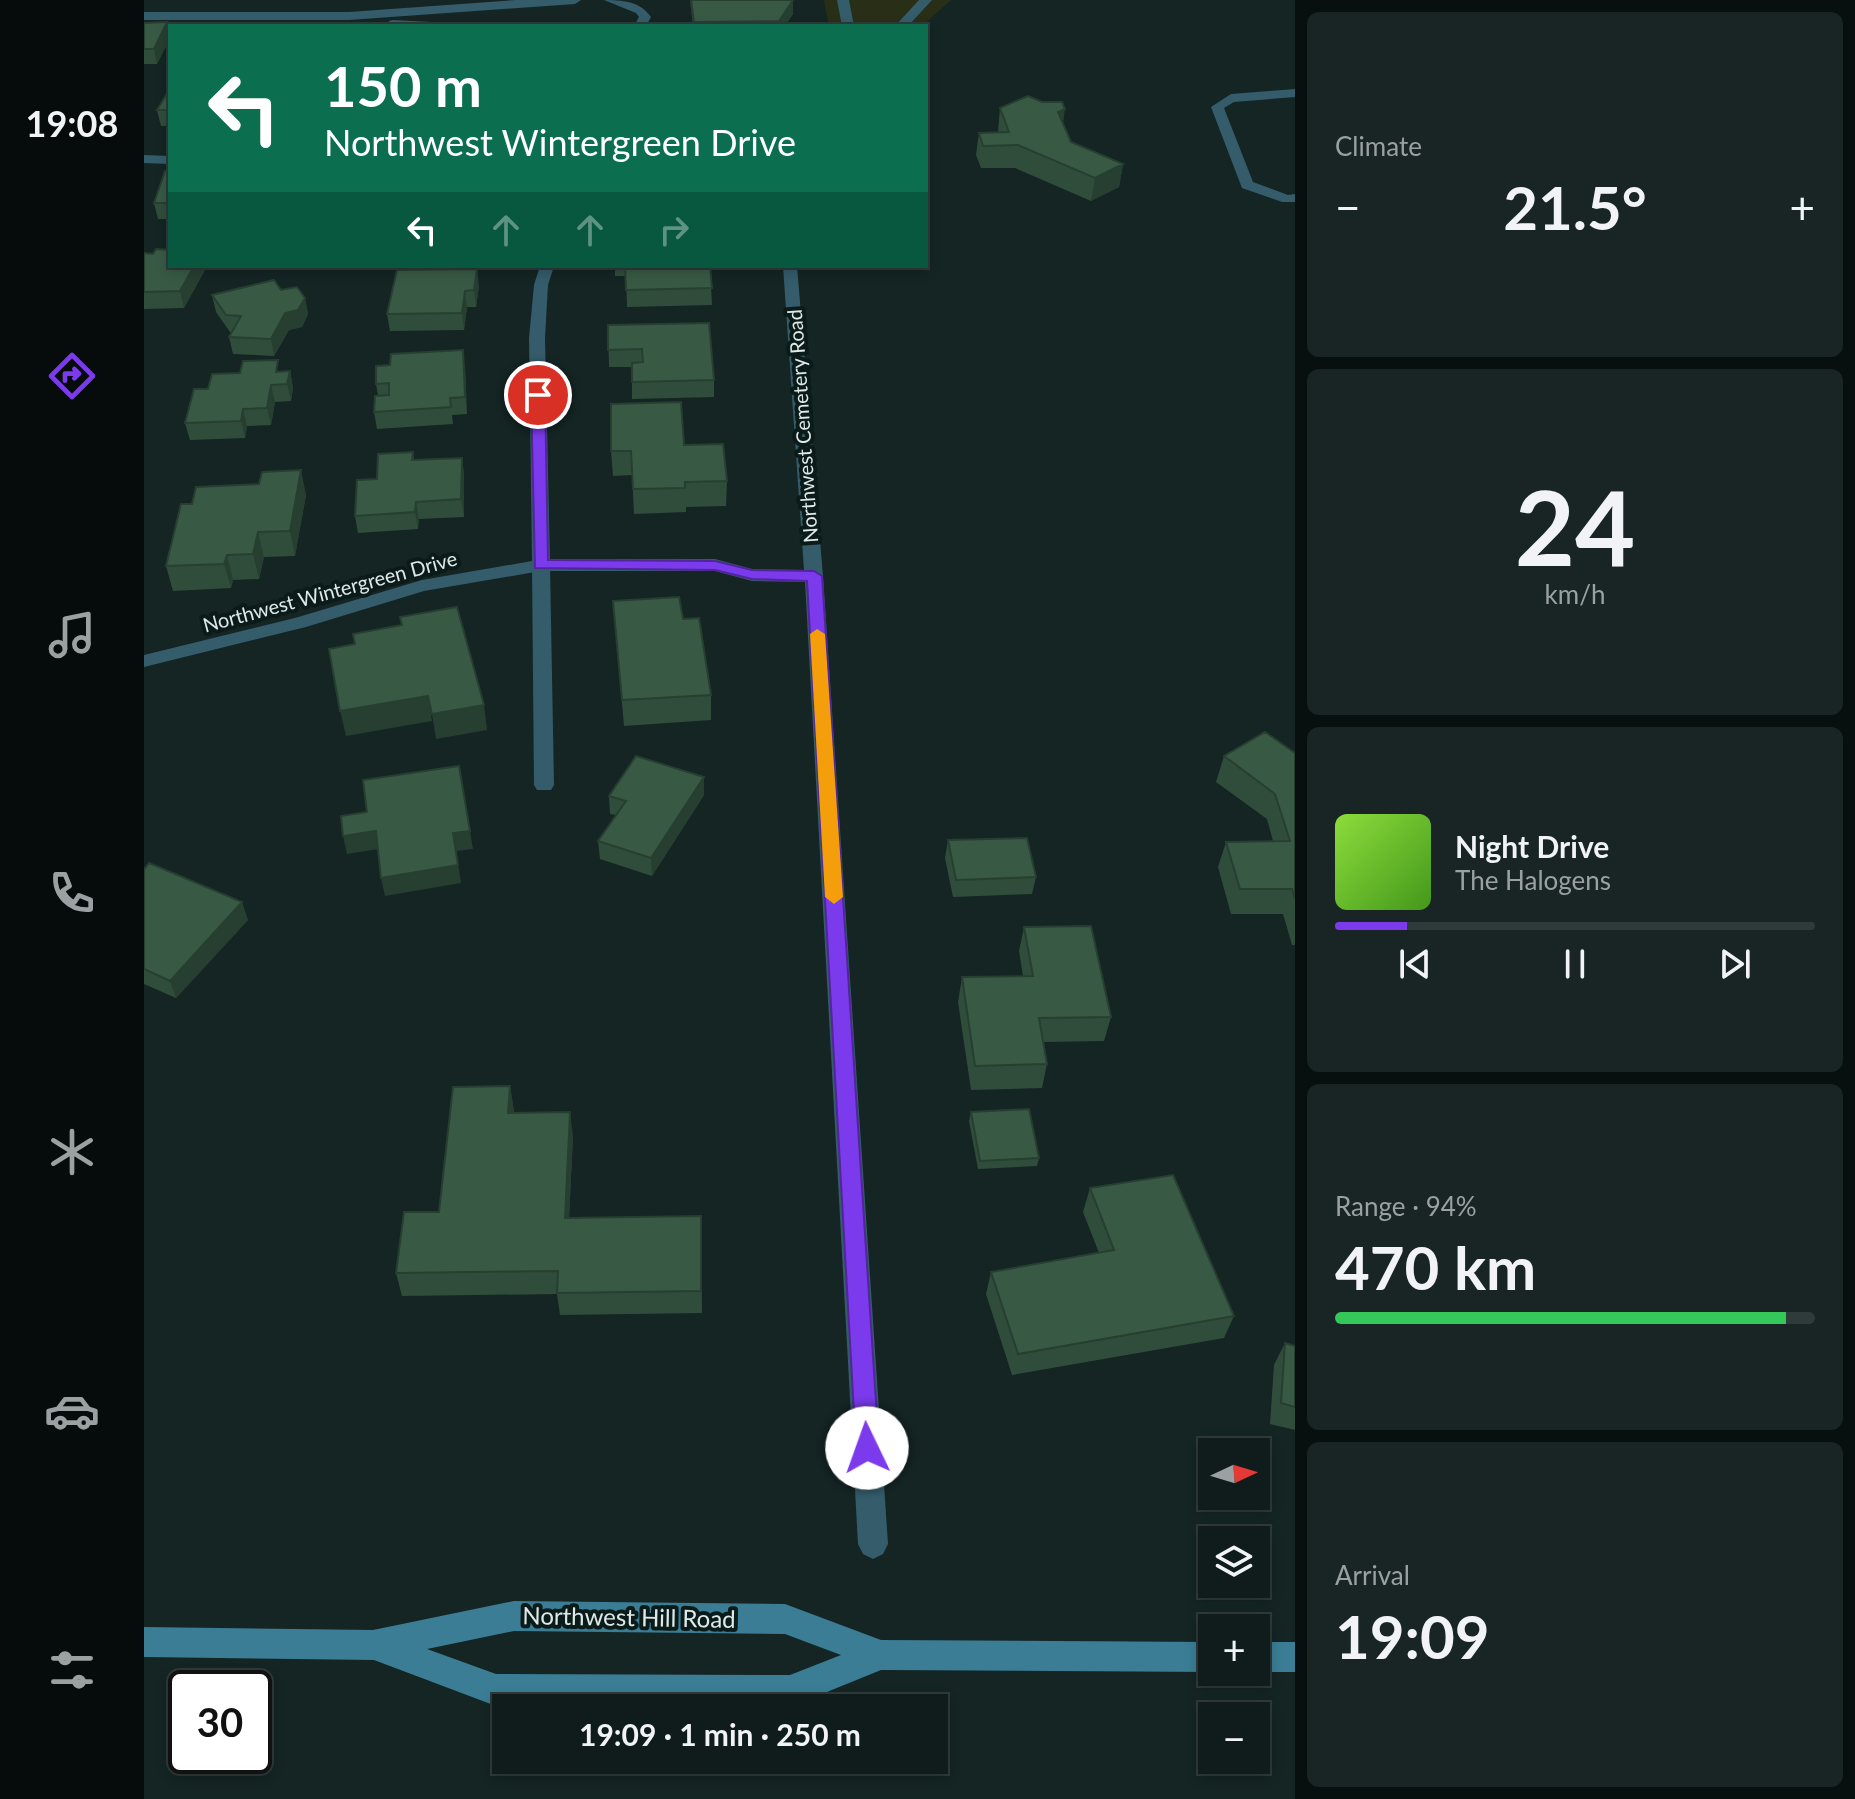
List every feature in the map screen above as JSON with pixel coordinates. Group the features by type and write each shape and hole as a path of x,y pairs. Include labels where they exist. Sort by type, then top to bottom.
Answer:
{"main road":[{"name":"Northwest Hill Road","path":"144,1642 373,1645 514,1616 785,1619 881,1655 1198,1657"},
{"name":"Northwest Hill Road","path":"373,1645 496,1690 790,1691 881,1655"},
{"path":"1270,1657 1295,1657"}],"street":[{"path":"144,16 349,16 575,0"},
{"path":"610,0 640,10 645,17 641,24"},
{"path":"843,0 848,24"},
{"path":"903,24 926,0"},
{"path":"349,16 375,23 437,23 443,15 455,9"},
{"path":"1295,93 1231,98 1217,107 1247,185 1287,199 1295,198"},
{"path":"144,159 168,160"},
{"path":"544,785 537,338 541,285 546,268"},
{"name":"Northwest Cemetery Road","path":"790,268 814,576 873,1544"},
{"name":"Northwest Wintergreen Drive","path":"144,661 299,623 422,586 541,565 715,565 752,575 814,576"}],"green space":[{"path":"824,0 951,0 924,24 829,24"}],"building":[{"path":"691,0 793,0 779,21 694,22"},
{"path":"167,22 154,49 144,49 144,23"},
{"path":"168,92 168,110 157,110"},
{"path":"1028,96 1042,102 1062,102 1065,109 1058,112 1071,142 1123,164 1095,178 1018,145 983,146 979,133 1009,132 1000,108"},
{"path":"165,171 168,171 168,203 154,203"},
{"path":"156,249 168,250 168,268 193,268 180,291 144,292 144,253 153,254"},
{"path":"625,268 710,268 712,288 626,290"},
{"path":"477,269 474,290 465,291 462,313 387,314 397,270"},
{"path":"274,280 281,290 297,287 305,298 298,310 285,313 271,339 229,337 241,316 226,315 212,295"},
{"path":"709,323 714,380 632,382 632,363 643,362 642,349 608,350 608,325"},
{"path":"463,350 465,397 450,398 451,407 374,412 375,396 389,395 389,383 376,384 376,366 390,365 391,354"},
{"path":"278,360 276,372 290,371 287,384 271,385 267,408 243,409 241,421 185,423 194,389 208,389 212,374 240,373 243,361"},
{"path":"681,402 684,445 723,444 727,481 685,482 685,488 633,489 631,451 611,451 611,404"},
{"path":"413,452 412,460 462,458 461,499 416,502 415,512 355,516 357,480 377,479 378,454"},
{"path":"301,470 290,531 258,532 253,554 227,555 224,564 166,566 181,504 192,504 196,487 259,484 262,472"},
{"path":"679,597 683,619 699,618 711,695 622,700 613,601"},
{"path":"457,607 484,705 432,714 428,696 340,711 329,649 355,644 353,634 402,625 400,617"},
{"path":"1265,732 1295,753 1295,899 1292,889 1240,889 1226,842 1290,841 1275,794 1224,756"},
{"path":"636,756 704,777 651,858 598,841 626,801 609,796"},
{"path":"459,766 470,831 453,833 458,865 381,878 376,831 343,836 341,816 367,812 363,780"},
{"path":"1027,838 1036,877 956,880 948,840"},
{"path":"149,863 242,902 170,981 144,969 144,869"},
{"path":"1091,926 1111,1017 1039,1018 1047,1064 975,1066 962,977 1033,976 1024,927"},
{"path":"510,1086 508,1113 570,1112 565,1218 701,1216 701,1291 557,1293 558,1271 396,1273 404,1212 439,1212 453,1087"},
{"path":"1029,1109 1039,1158 980,1161 971,1112"},
{"path":"1173,1175 1234,1316 1018,1354 991,1272 1114,1250 1090,1188"},
{"path":"1285,1343 1295,1346 1295,1407 1281,1403"}],"slow traffic":[{"path":"817,634 834,897"}],"route":[{"path":"538,395 541,565 715,565 752,575 814,576 867,1448"}]}
